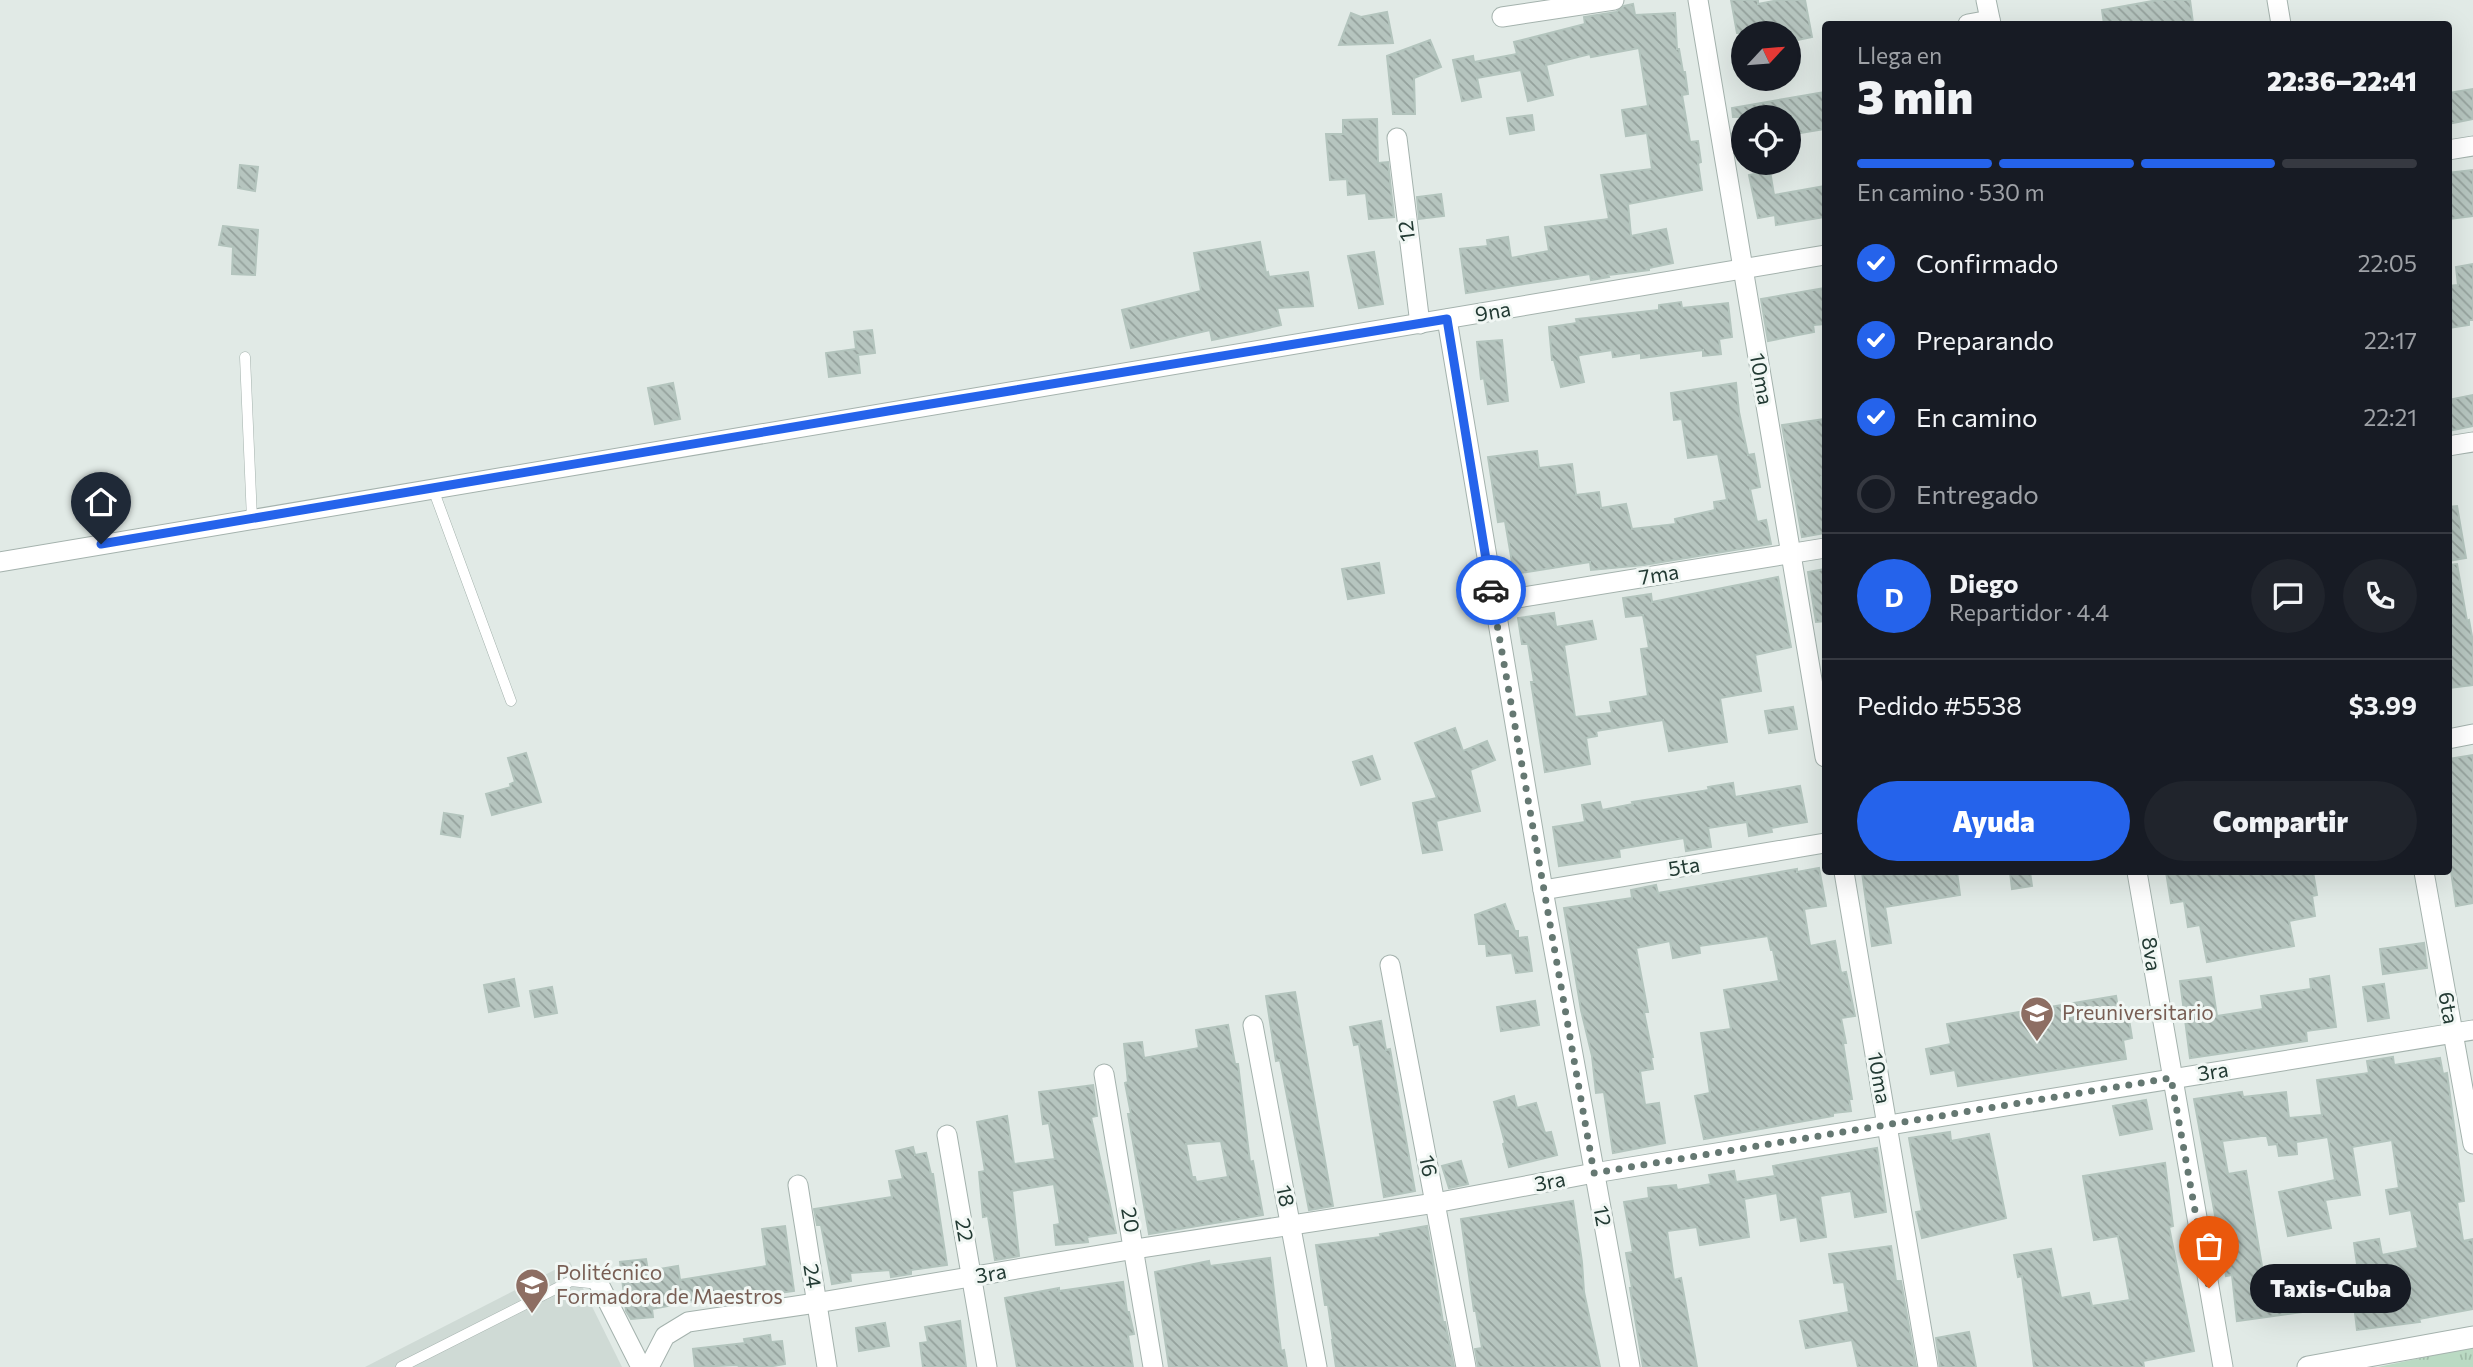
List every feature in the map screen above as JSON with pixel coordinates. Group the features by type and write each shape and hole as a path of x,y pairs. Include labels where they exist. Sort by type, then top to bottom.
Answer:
{"street":[{"path":"1502,17 1614,0"},
{"name":"10ma","path":"1698,0 1822,739"},
{"path":"1986,0 1990,21"},
{"path":"2277,0 2280,21"},
{"name":"12","path":"1397,138 1420,324"},
{"path":"2452,149 2473,146"},
{"name":"9na","path":"0,562 1822,256"},
{"name":"12","path":"1447,319 1543,890 1630,1367"},
{"path":"2452,445 2473,442"},
{"name":"7ma","path":"1493,602 1822,548"},
{"path":"2452,737 2473,734"},
{"name":"5ta","path":"1543,890 1822,844"},
{"name":"10ma","path":"1845,875 1928,1367"},
{"name":"8va","path":"2137,875 2223,1367"},
{"name":"6ta","path":"2425,875 2473,1144"},
{"name":"16","path":"1390,965 1466,1367"},
{"name":"18","path":"1252,1024 1317,1367"},
{"name":"3ra","path":"649,1367 665,1336 688,1322 1435,1203 1594,1173 2473,1030"},
{"name":"20","path":"1104,1074 1153,1367"},
{"name":"22","path":"947,1135 987,1367"},
{"name":"24","path":"798,1185 827,1367"},
{"path":"599,1284 641,1367"},
{"path":"2308,1367 2473,1337"}],"lane":[{"path":"245,357 252,519"},
{"path":"433,489 510,701"},
{"path":"401,1367 571,1281 599,1284"}],"shaded area":[{"name":"Politécnico Formadora de Maestros","path":"570,1262 622,1367 365,1367"}],"green space":[{"path":"2473,1347 2473,1367 2378,1367"}],"building":[{"path":"1731,0 1758,0 1758,4 1779,0 1805,0 1812,37 1801,39 1801,21 1735,21"},
{"path":"2158,0 2190,0 2193,21 2104,21 2102,10"},
{"path":"1633,4 1635,15 1675,13 1677,49 1685,72 1688,94 1682,95 1690,142 1698,141 1702,190 1628,204 1631,236 1666,229 1673,263 1591,280 1590,274 1466,293 1460,249 1488,246 1487,240 1508,237 1511,258 1549,251 1545,227 1609,219 1601,175 1652,169 1647,133 1626,136 1622,110 1648,106 1639,48 1591,57 1590,54 1546,65 1553,95 1528,101 1521,70 1477,78 1481,97 1462,101 1453,60 1473,56 1474,62 1517,54 1514,42 1585,24 1584,17 1616,12"},
{"path":"1387,12 1393,43 1339,45 1351,13 1361,17"},
{"path":"1430,40 1441,67 1414,78 1415,114 1393,114 1387,56"},
{"path":"2473,89 2473,119 2452,123 2452,92"},
{"path":"1822,93 1822,129 1801,133 1801,105 1749,105"},
{"path":"1532,115 1534,130 1510,134 1507,118"},
{"path":"1377,119 1378,163 1388,162 1394,217 1369,219 1366,193 1348,195 1347,179 1330,180 1326,134 1343,134 1343,120"},
{"path":"240,165 258,167 255,191 238,188"},
{"path":"2473,170 2473,216 2452,219 2452,173"},
{"path":"1749,175 1771,175 1774,195 1822,187 1822,217 1776,225 1775,215 1758,218"},
{"path":"1441,194 1444,216 1419,219 1417,197"},
{"path":"223,226 258,230 255,275 232,274 233,247 219,245"},
{"path":"1260,242 1269,277 1308,272 1313,306 1277,308 1281,325 1251,332 1212,340 1210,330 1131,348 1122,310 1201,291 1194,253"},
{"path":"1374,252 1383,304 1359,308 1348,256"},
{"path":"2473,264 2473,320 2469,320 2469,325 2452,327 2452,286 2458,285 2456,267"},
{"path":"1822,289 1822,324 1813,325 1814,332 1768,341 1761,299"},
{"path":"1681,302 1682,308 1728,303 1732,337 1719,339 1721,354 1703,356 1703,350 1641,358 1641,353 1613,357 1612,350 1580,355 1578,356 1584,382 1561,387 1552,360 1549,327 1577,323 1576,319 1659,310 1659,305"},
{"path":"872,330 875,353 858,355 860,373 829,377 826,353 856,349 854,332"},
{"path":"1502,340 1508,401 1488,404 1484,378 1481,379 1477,342"},
{"path":"673,383 680,419 655,424 648,388"},
{"path":"1736,383 1748,455 1754,454 1760,487 1750,489 1757,522 1766,520 1771,544 1644,565 1591,570 1590,562 1514,574 1505,521 1498,522 1488,457 1537,451 1539,468 1572,464 1576,495 1599,492 1601,508 1626,504 1632,529 1676,524 1675,519 1715,510 1714,502 1727,500 1718,454 1688,458 1682,419 1674,420 1671,393"},
{"path":"2473,395 2473,426 2452,430 2452,399"},
{"path":"1822,419 1822,534 1802,537 1782,425"},
{"path":"2457,506 2466,558 2452,560 2452,507"},
{"path":"1379,563 1384,593 1348,599 1342,569"},
{"path":"2457,564 2473,642 2473,685 2452,688 2452,565"},
{"path":"1822,570 1822,621 1816,622 1808,572"},
{"path":"1778,577 1791,647 1755,655 1761,691 1720,698 1727,742 1669,751 1663,720 1596,731 1597,736 1586,738 1590,764 1545,772 1528,644 1522,644 1518,618 1554,613 1556,627 1592,621 1596,639 1564,645 1575,717 1612,713 1610,702 1648,696 1641,649 1649,648 1643,615 1626,617 1623,598 1651,594 1652,602"},
{"path":"1793,707 1797,729 1769,733 1765,711"},
{"path":"1455,728 1463,751 1487,741 1495,760 1470,770 1480,811 1436,821 1442,850 1423,853 1413,803 1437,798 1415,743"},
{"path":"526,753 541,802 492,815 486,794 511,787 510,784 515,782 508,758"},
{"path":"2473,755 2473,903 2456,906 2452,875 2452,758"},
{"path":"1372,756 1380,779 1361,785 1353,762"},
{"path":"1733,783 1735,797 1800,786 1807,822 1771,828 1772,832 1749,836 1747,822 1708,828 1711,847 1686,851 1684,838 1619,849 1620,857 1559,866 1553,827 1585,822 1582,805 1600,802 1602,810"},
{"path":"444,813 463,816 460,837 441,834"},
{"path":"1819,868 1826,906 1804,909 1810,946 1835,941 1841,973 1846,972 1855,1016 1841,1018 1846,1043 1843,1043 1852,1099 1849,1099 1851,1111 1704,1139 1695,1096 1710,1093 1701,1033 1731,1029 1724,990 1779,981 1768,936 1699,946 1700,953 1673,958 1670,941 1636,948 1653,1057 1653,1069 1640,1071 1645,1105 1659,1103 1665,1143 1613,1153 1604,1092 1596,1093 1592,1056 1581,1010 1564,908 1632,898 1631,890 1656,885 1658,893 1797,869 1797,872"},
{"path":"1862,875 1957,875 1960,895 1885,907 1891,943 1872,946"},
{"path":"2010,875 2030,875 2032,886 2012,889"},
{"path":"2166,875 2314,875 2317,895 2312,896 2315,916 2289,921 2294,946 2207,962 2200,925 2188,927 2184,901 2171,903"},
{"path":"1505,904 1515,931 1518,931 1518,938 1527,937 1532,971 1516,973 1512,953 1487,956 1486,944 1479,944 1475,915"},
{"path":"2424,943 2427,968 2383,974 2380,949"},
{"path":"2329,976 2336,1027 2306,1031 2307,1041 2190,1058 2180,981 2211,977 2217,1016 2263,1009 2261,996 2311,989 2310,979"},
{"path":"514,979 519,1006 489,1012 484,985"},
{"path":"2384,984 2389,1018 2368,1021 2363,987"},
{"path":"552,987 557,1013 535,1017 530,991"},
{"path":"1295,992 1333,1206 1309,1210 1280,1060 1276,1061 1266,996"},
{"name":"Preuniversitario","path":"2116,996 2119,1014 2128,1013 2132,1038 2123,1040 2126,1059 1958,1086 1955,1070 1931,1074 1926,1049 1951,1044 1947,1024"},
{"path":"1535,1001 1539,1025 1501,1031 1497,1007"},
{"path":"1381,1021 1386,1050 1390,1049 1415,1191 1384,1197 1359,1044 1354,1045 1350,1027"},
{"path":"1228,1025 1235,1064 1238,1064 1250,1162 1253,1161 1263,1215 1149,1234 1128,1114 1131,1114 1125,1083 1128,1082 1124,1044 1142,1042 1144,1058 1199,1048 1196,1030","holes":["1221,1141 1228,1177 1196,1182 1195,1177 1192,1177 1186,1144"]},
{"path":"2393,1057 2394,1065 2440,1058 2443,1074 2447,1073 2464,1201 2457,1202 2463,1241 2473,1239 2473,1309 2419,1319 2420,1322 2357,1330 2354,1305 2237,1321 2232,1275 2226,1276 2194,1099 2242,1092 2243,1097 2286,1092 2289,1118 2322,1115 2317,1080 2369,1073 2367,1061","holes":["2267,1136 2269,1145 2277,1144 2279,1156 2297,1154 2296,1142 2328,1137 2335,1180 2279,1192 2288,1236 2331,1228 2325,1200 2360,1195 2352,1147 2392,1140 2399,1188 2386,1190 2390,1214 2411,1210 2418,1248 2382,1255 2379,1239 2354,1243 2359,1278 2266,1290 2246,1171 2228,1174 2222,1141"]},
{"path":"1093,1085 1097,1116 1091,1117 1116,1233 1087,1237 1088,1242 1056,1245 1054,1225 1060,1224 1054,1184 1012,1191 1019,1256 995,1260 988,1216 983,1217 979,1172 985,1171 977,1122 1007,1116 1014,1164 1055,1159 1049,1123 1043,1124 1039,1092"},
{"path":"1514,1096 1517,1108 1536,1103 1545,1133 1551,1132 1557,1155 1509,1167 1494,1102"},
{"path":"2146,1100 2152,1129 2120,1135 2113,1106"},
{"path":"1950,1132 1951,1141 1989,1134 2006,1218 1922,1238 1916,1212 1922,1211 1909,1138"},
{"path":"913,1147 915,1155 926,1153 933,1174 947,1265 911,1270 911,1274 891,1277 890,1270 850,1273 851,1281 832,1284 821,1225 817,1225 814,1209 892,1197 889,1181 903,1179 896,1151"},
{"path":"1877,1148 1886,1212 1855,1217 1851,1191 1820,1196 1826,1237 1801,1241 1797,1217 1781,1220 1777,1193 1744,1199 1749,1237 1700,1245 1697,1227 1667,1231 1674,1280 1681,1278 1697,1367 1643,1367 1630,1288 1626,1253 1633,1252 1624,1202 1649,1198 1648,1188 1676,1185 1677,1190 1711,1184 1709,1175 1734,1171 1736,1182 1775,1176 1773,1166"},
{"path":"1461,1161 1468,1184 1449,1188 1442,1166"},
{"path":"2165,1163 2173,1226 2169,1227 2194,1351 2143,1361 2144,1367 2034,1367 2022,1276 2018,1277 2014,1255 2051,1249 2061,1298 2089,1293 2092,1306 2130,1300 2118,1236 2094,1240 2083,1176"},
{"path":"1573,1201 1584,1292 1600,1367 1478,1367 1475,1349 1482,1348 1461,1219"},
{"path":"785,1226 794,1291 771,1292 728,1300 728,1296 683,1303 652,1309 653,1317 631,1319 626,1311 620,1262 646,1259 648,1271 678,1266 680,1280 767,1266 762,1229"},
{"path":"1427,1226 1443,1322 1454,1367 1336,1367 1328,1305 1325,1305 1316,1245 1381,1237 1380,1234"},
{"path":"1891,1246 1896,1281 1901,1281 1916,1367 1858,1367 1852,1340 1806,1348 1800,1321 1849,1312 1844,1282 1834,1283 1829,1254"},
{"path":"1270,1258 1281,1351 1284,1350 1287,1367 1169,1367 1155,1272 1209,1261 1210,1266"},
{"path":"1123,1282 1127,1312 1134,1334 1128,1335 1133,1367 1017,1367 1005,1298 1059,1288 1059,1291"},
{"path":"960,1321 966,1367 923,1367 920,1343 928,1342 925,1327"},
{"path":"885,1323 889,1346 859,1351 856,1328"},
{"path":"1969,1332 1976,1367 1940,1367 1936,1338"},
{"path":"770,1335 771,1342 782,1341 785,1364 767,1367 695,1367 693,1349 745,1343 744,1339"}],"way so far":[{"path":"1491,590 1594,1173 2171,1078 2209,1288"}],"place":[{"name":"Preuniversitario","path":"2037,1043"},
{"name":"Taxis-Cuba","path":"2209,1288"},
{"name":"Politécnico Formadora de Maestros","path":"532,1315"}],"route":[{"path":"101,544 1447,319 1491,590"}]}
